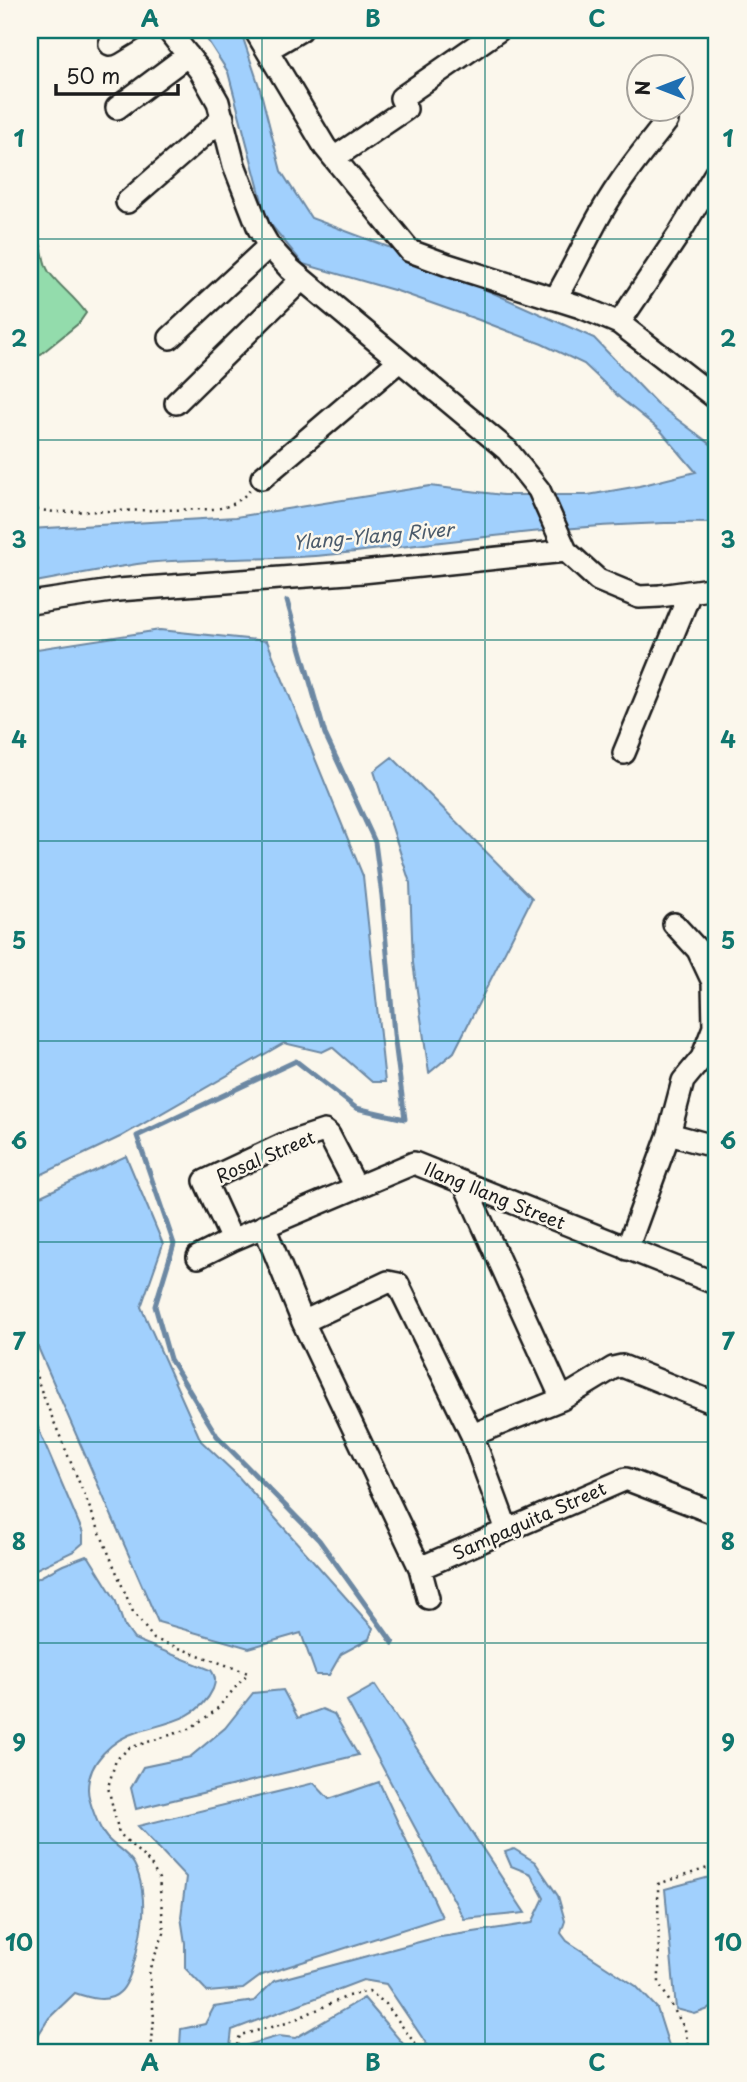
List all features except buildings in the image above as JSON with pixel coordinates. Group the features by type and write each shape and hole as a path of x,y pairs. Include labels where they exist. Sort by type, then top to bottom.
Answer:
{"street":[{"path":"110,44 133,30"},
{"path":"168,30 201,72 218,102 234,164 259,229 269,246 290,269 507,450 539,490 563,544 598,580 639,597 717,588"},
{"path":"255,30 326,147 411,251 581,307 619,323 717,399"},
{"path":"267,50 301,30"},
{"path":"334,158 406,109 401,98 499,30"},
{"path":"117,108 188,55"},
{"path":"127,202 223,118"},
{"path":"555,299 610,197 666,122"},
{"path":"619,323 679,234 717,171"},
{"path":"170,338 269,246"},
{"path":"176,402 302,279"},
{"path":"262,478 399,361"},
{"path":"30,603 118,590 362,572 563,544"},
{"path":"624,753 690,593"},
{"path":"628,1249 669,1134 683,1081 702,1058 714,1027 713,982 698,950 674,924"},
{"name":"Rosal Street","path":"232,1240 205,1181 284,1144 320,1131 329,1135 356,1188"},
{"path":"669,1134 717,1147"},
{"name":"Ilang Ilang Street","path":"198,1257 414,1163 717,1284"},
{"path":"464,1183 562,1399"},
{"path":"264,1226 303,1322 420,1568 428,1598"},
{"path":"303,1322 388,1282 398,1284 472,1435 508,1530"},
{"path":"472,1435 562,1399 613,1368 622,1366 717,1404"},
{"name":"Sampaguita Street","path":"420,1568 626,1479 717,1514"}],"path":[{"path":"30,509 55,512 230,507 262,478"},
{"path":"30,1357 42,1393 134,1612 154,1639 248,1673 215,1712 189,1729 129,1748 116,1760 108,1787 119,1833 150,1863 159,1879 164,1933 149,1970 154,2018 151,2052"},
{"path":"689,2052 684,2029 659,1983 658,1884 717,1865"},
{"path":"235,2052 240,2035 287,2023 348,1996 369,1991 386,2004 421,2052"}],"green space":[{"path":"30,227 40,243 49,272 86,313 79,323 30,363"}],"water":[{"name":"Ylang-Ylang River","path":"201,30 238,30 242,35 260,89 281,171 311,218 399,251 594,338 657,404 717,449 717,523 570,528 303,557 145,563 30,583 30,529 236,517 430,486 503,495 588,495 696,472 661,431 584,364 542,344 479,320 397,291 303,264 267,220 228,72"},
{"path":"160,630 267,641 363,876 385,1082 372,1082 332,1047 322,1052 284,1043 120,1137 30,1180 30,650"},
{"path":"392,757 532,898 454,1052 429,1073 413,963 410,883 374,771"},
{"path":"126,1156 163,1244 141,1307 201,1441 236,1474 373,1628 369,1639 341,1654 329,1675 316,1675 301,1633 249,1648 158,1622 30,1329 30,1201"},
{"path":"30,1409 83,1533 83,1543 74,1551 30,1572"},
{"path":"86,1556 115,1599 124,1625 134,1639 211,1670 215,1681 213,1689 199,1708 170,1723 119,1740 104,1753 92,1770 88,1794 97,1822 107,1838 131,1860 139,1876 143,1910 138,1945 129,1978 120,1992 104,1999 75,1993 49,2018 30,2048 30,1582"},
{"path":"375,1685 525,1913 464,1919 347,1701"},
{"path":"283,1690 298,1718 322,1709 334,1714 358,1755 136,1809 131,1788 143,1767 190,1757 225,1728 253,1693"},
{"path":"379,1782 442,1917 262,1975 243,1989 208,1992 185,1968 181,1917 186,1877 138,1826 314,1783 329,1799"},
{"path":"514,1849 535,1862 558,1896 565,1921 561,1933 567,1941 636,1986 657,2008 671,2052 432,2052 386,1984 363,1980 232,2030 230,2047 180,2045 181,2029 205,2024 214,2007 254,2001 274,1981 434,1938 532,1923 544,1898 531,1874 511,1866 505,1852"},
{"path":"717,1875 717,2006 695,2014 676,2009 665,1889"},
{"path":"364,1998 410,2052 243,2052 241,2047 279,2036 295,2038"}],"waterway":[{"path":"287,601 325,734 375,842 405,1119 356,1108 296,1061 137,1136 174,1244 155,1306 170,1359 217,1436 319,1540 393,1643"}]}
